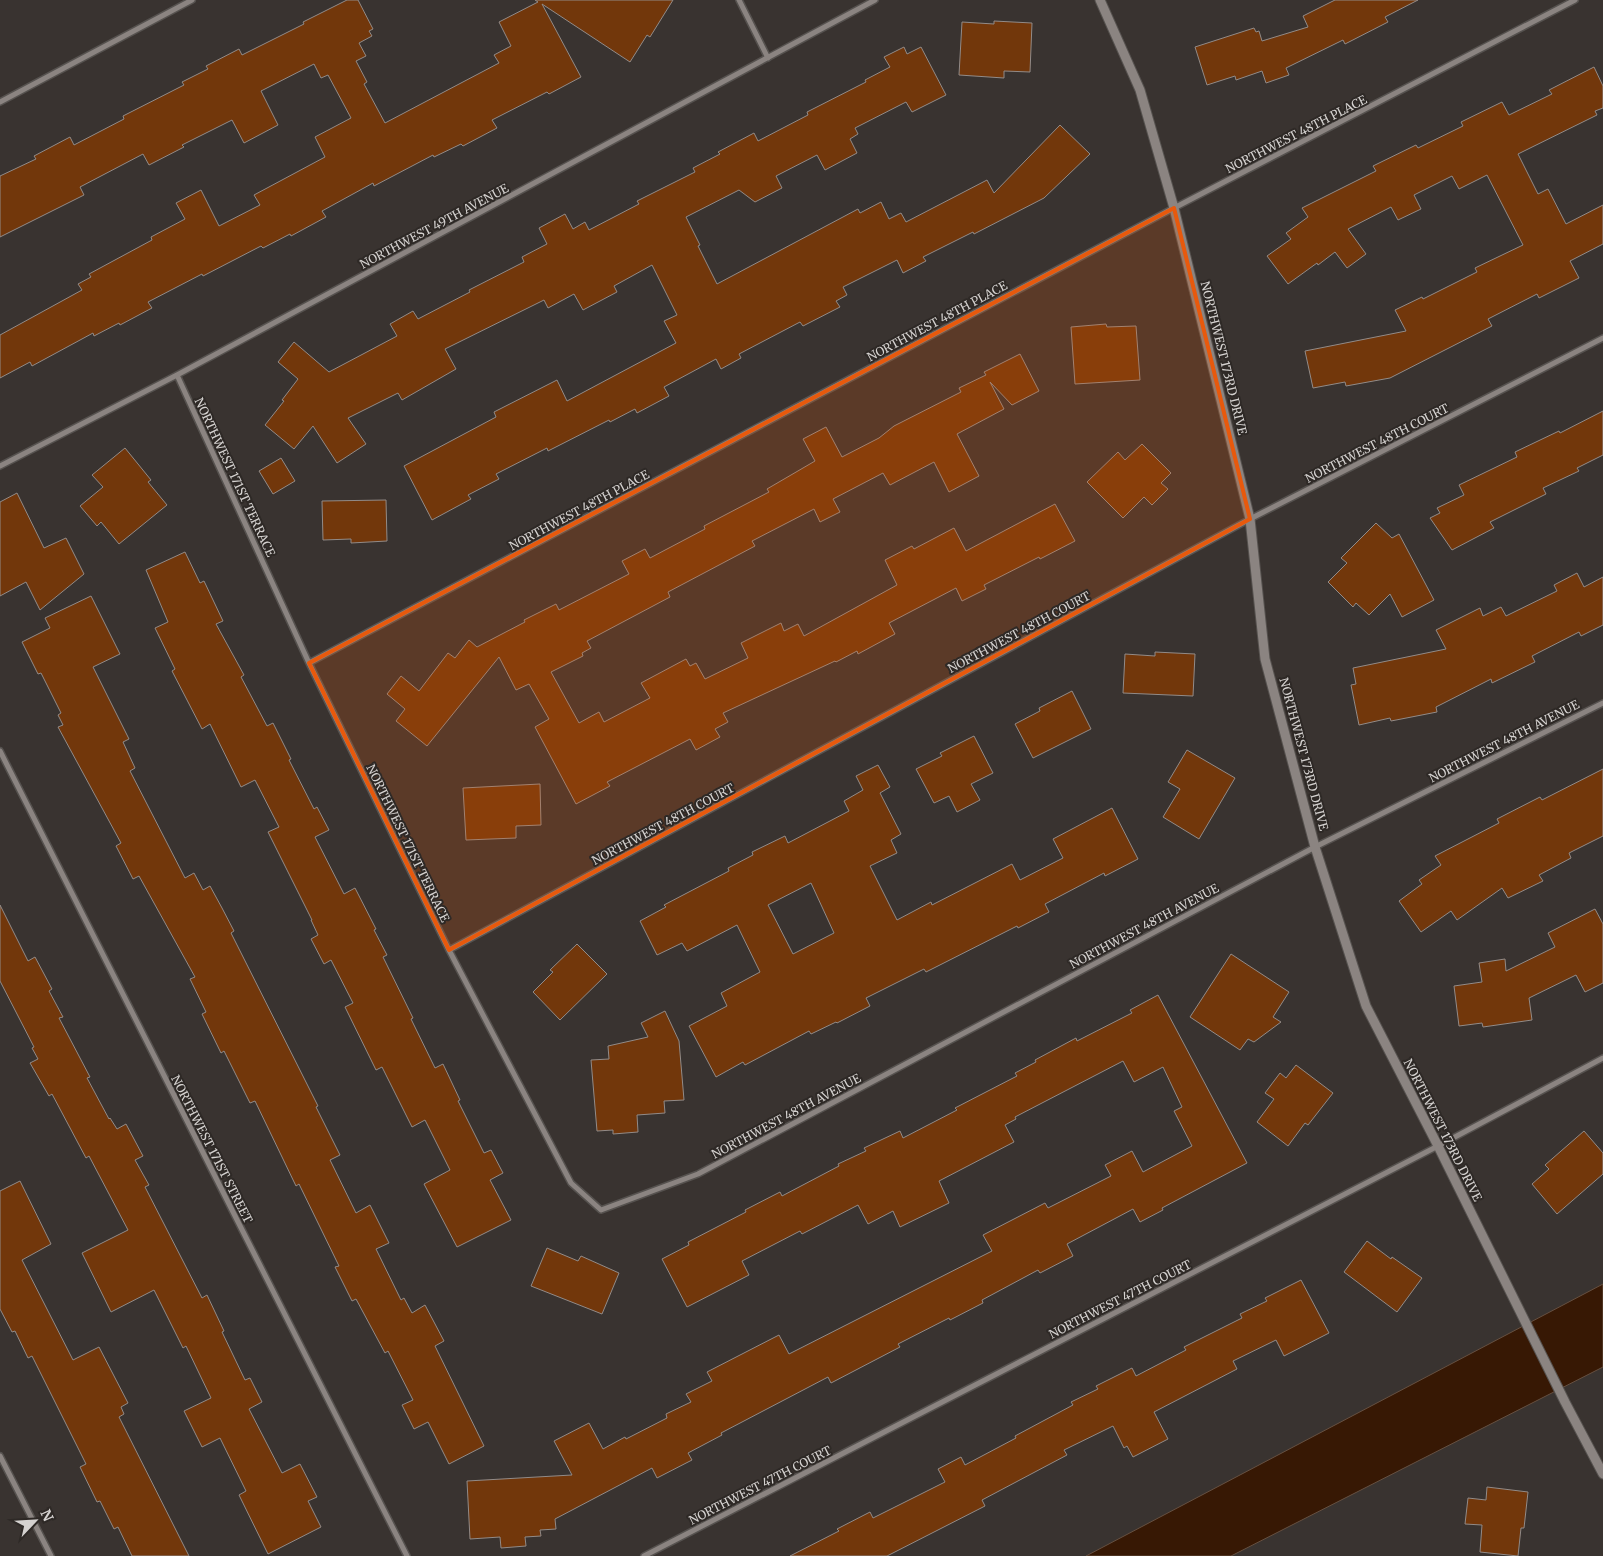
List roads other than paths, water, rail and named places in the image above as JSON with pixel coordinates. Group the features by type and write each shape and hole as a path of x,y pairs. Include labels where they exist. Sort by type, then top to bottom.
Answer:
{"street":[{"path":"0,102 192,0"},
{"path":"739,0 768,58"},
{"name":"NORTHWEST 49TH AVENUE","path":"0,466 178,375 876,0"},
{"name":"NORTHWEST 173RD DRIVE","path":"1100,0 1140,90 1174,208 1250,519 1265,658 1315,847 1366,1006 1438,1146 1564,1402 1603,1474"},
{"name":"NORTHWEST 48TH PLACE","path":"310,662 1174,208 1575,0"},
{"name":"NORTHWEST 48TH COURT","path":"449,950 1250,519 1603,338"},
{"name":"NORTHWEST 171ST TERRACE","path":"178,375 310,662 449,950 571,1183 601,1210 698,1174"},
{"name":"NORTHWEST 48TH AVENUE","path":"698,1174 1315,847 1603,703"},
{"name":"NORTHWEST 171ST STREET","path":"0,751 407,1556"},
{"name":"NORTHWEST 47TH COURT","path":"644,1556 1438,1146 1603,1058"},
{"path":"0,1456 51,1556"}]}
